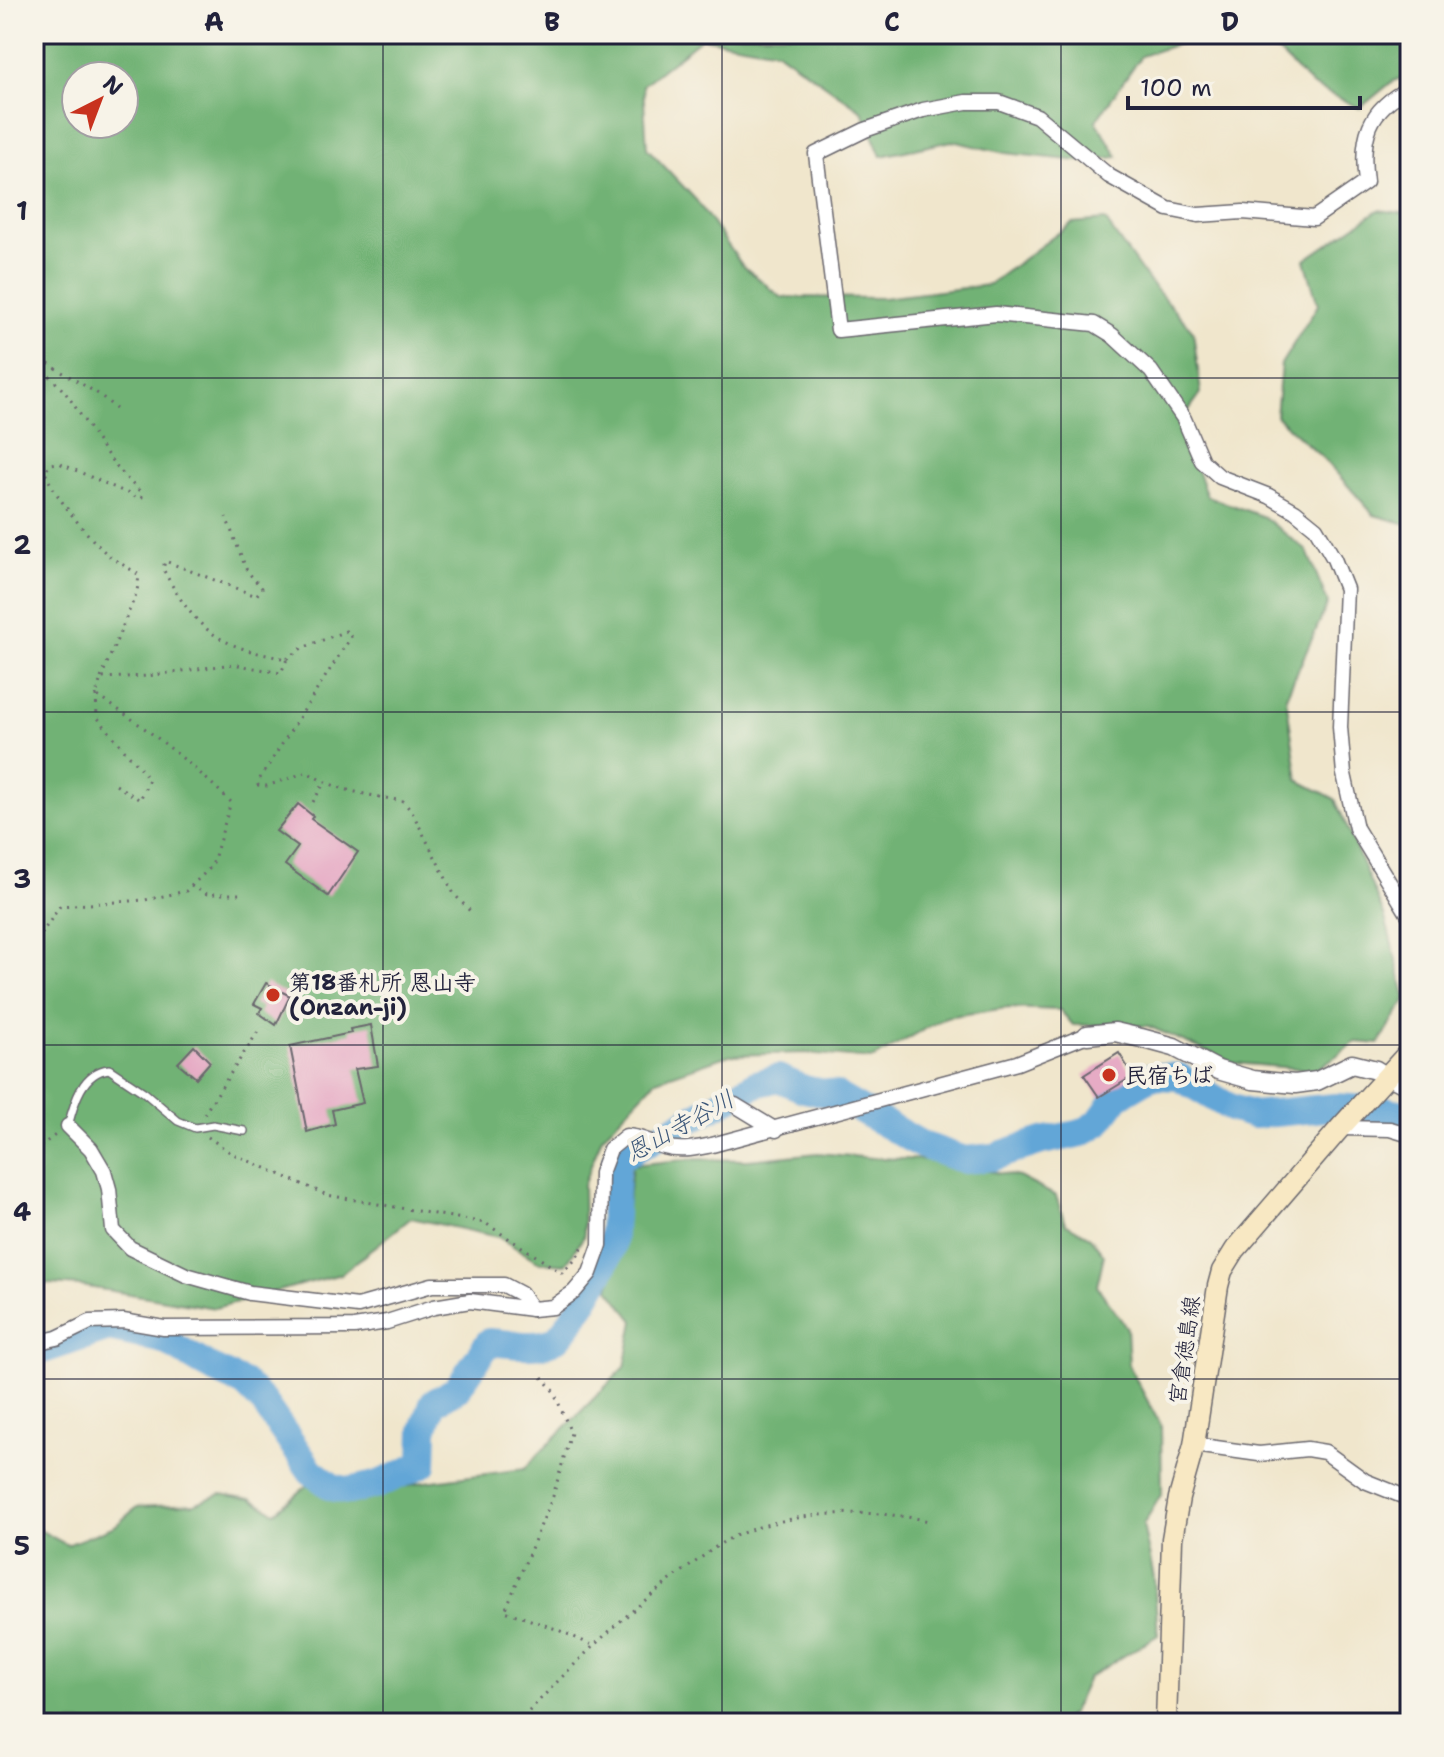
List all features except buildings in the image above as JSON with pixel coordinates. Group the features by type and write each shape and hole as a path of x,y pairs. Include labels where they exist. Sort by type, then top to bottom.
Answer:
{"main road":[{"name":"宮倉徳島線","path":"1166,1723 1172,1539 1179,1498 1194,1445 1222,1271 1235,1250 1410,1051"}],"street":[{"path":"1410,88 1378,111 1367,129 1363,160 1366,182 1314,218 1243,212 1198,215 1168,209 1109,176 1037,116 999,102 966,102 923,110 865,130 816,154 838,330 996,314 1094,324 1112,335 1151,371 1184,419 1202,461 1220,477 1269,496 1316,528 1334,559 1346,589 1340,727 1344,774 1356,828 1410,917"},
{"path":"34,1343 57,1338 90,1322 123,1321 164,1328 354,1327 470,1301 532,1309 553,1307 574,1292 590,1273 600,1245 601,1173 610,1149 626,1136 638,1136 666,1148 686,1150 776,1130 1017,1063 1087,1035 1115,1032 1141,1038 1174,1047 1218,1070 1253,1080 1295,1084 1317,1081 1352,1064 1376,1070 1410,1089"},
{"path":"735,1105 776,1130"},
{"path":"1343,1124 1390,1129 1410,1135"},
{"path":"68,1126 91,1149 104,1171 113,1230 130,1248 186,1275 250,1293 358,1306 432,1285 504,1285 521,1294 532,1309"},
{"path":"1194,1445 1259,1454 1307,1449 1325,1452 1365,1481 1410,1499"}],"lane":[{"path":"68,1126 89,1077 97,1070 109,1069 145,1093 178,1121 195,1128 213,1125 244,1131"}],"path":[{"path":"111,782 140,800 149,779 97,717 96,695 101,678 137,592 139,575 102,549 58,498 47,481 45,471 51,464 59,463 136,497 142,497 142,493 117,470 93,438 71,399 42,363 47,363 100,395 116,409"},
{"path":"226,517 247,571 262,588 256,596 165,561 163,569 179,600 197,622 221,640 256,654 287,659"},
{"path":"101,678 148,676 233,664 281,673 287,659 302,648 346,631 351,637 258,785 283,782 307,772 324,783 358,794 403,801 412,812 454,894 470,911"},
{"path":"34,1028 40,988 36,942 60,906 145,900 186,891 212,866 231,802 197,769 133,718 96,695"},
{"path":"313,802 324,783"},
{"path":"191,886 207,894 240,894"},
{"path":"261,1027 195,1128 231,1153 327,1195 485,1223 562,1273 576,1259 588,1236"},
{"path":"34,1151 68,1126"},
{"path":"542,1377 554,1392 571,1433 553,1496 505,1611 594,1646"},
{"path":"518,1723 653,1592 725,1541 768,1525 826,1514 900,1514 929,1521"}],"green space":[{"path":"34,34 1208,34 1141,56 1096,121 1118,157 1079,161 1005,153 952,141 881,156 862,111 777,51 702,38 643,85 647,148 696,200 742,265 781,297 883,298 988,285 1072,223 1105,220 1147,279 1193,331 1201,393 1179,424 1207,496 1264,517 1307,551 1328,603 1286,697 1298,780 1335,799 1385,917 1406,999 1379,1044 1356,1042 1316,1070 1234,1063 1148,1026 1073,1025 1060,1010 1007,1008 946,1017 872,1059 806,1053 729,1055 656,1080 602,1137 583,1186 584,1236 566,1264 539,1262 498,1237 411,1218 341,1274 215,1308 81,1286 34,1283"},
{"path":"1215,34 1396,34 1410,43 1410,75 1393,81 1360,108 1313,86 1278,52"},
{"path":"1378,210 1410,214 1410,525 1374,515 1327,462 1276,416 1281,364 1318,305 1305,260"},
{"path":"818,1153 933,1160 1019,1177 1056,1196 1065,1223 1090,1237 1104,1255 1097,1286 1127,1328 1129,1366 1161,1426 1162,1493 1143,1525 1154,1578 1158,1635 1088,1678 1072,1713 1061,1723 34,1723 34,1527 67,1545 115,1526 137,1507 194,1504 221,1494 251,1499 275,1512 308,1485 356,1500 418,1483 524,1469 625,1367 634,1321 609,1289 627,1208 632,1165 691,1159 748,1160"}],"waterway":[{"name":"恩山寺谷川","path":"34,1353 109,1328 164,1340 245,1384 263,1402 311,1471 332,1487 349,1491 379,1484 423,1464 424,1430 433,1403 457,1389 489,1342 541,1344 556,1339 562,1333 610,1253 617,1159 756,1084 778,1078 804,1089 835,1095 922,1145 965,1160 993,1157 1042,1141 1082,1133 1098,1123 1118,1096 1152,1076 1179,1077 1231,1108 1254,1115 1335,1107 1410,1115"}],"place":[{"name":"第18番札所 恩山寺 (Onzan-ji)","path":"273,995"},
{"name":"民宿ちば","path":"1109,1075"}]}
